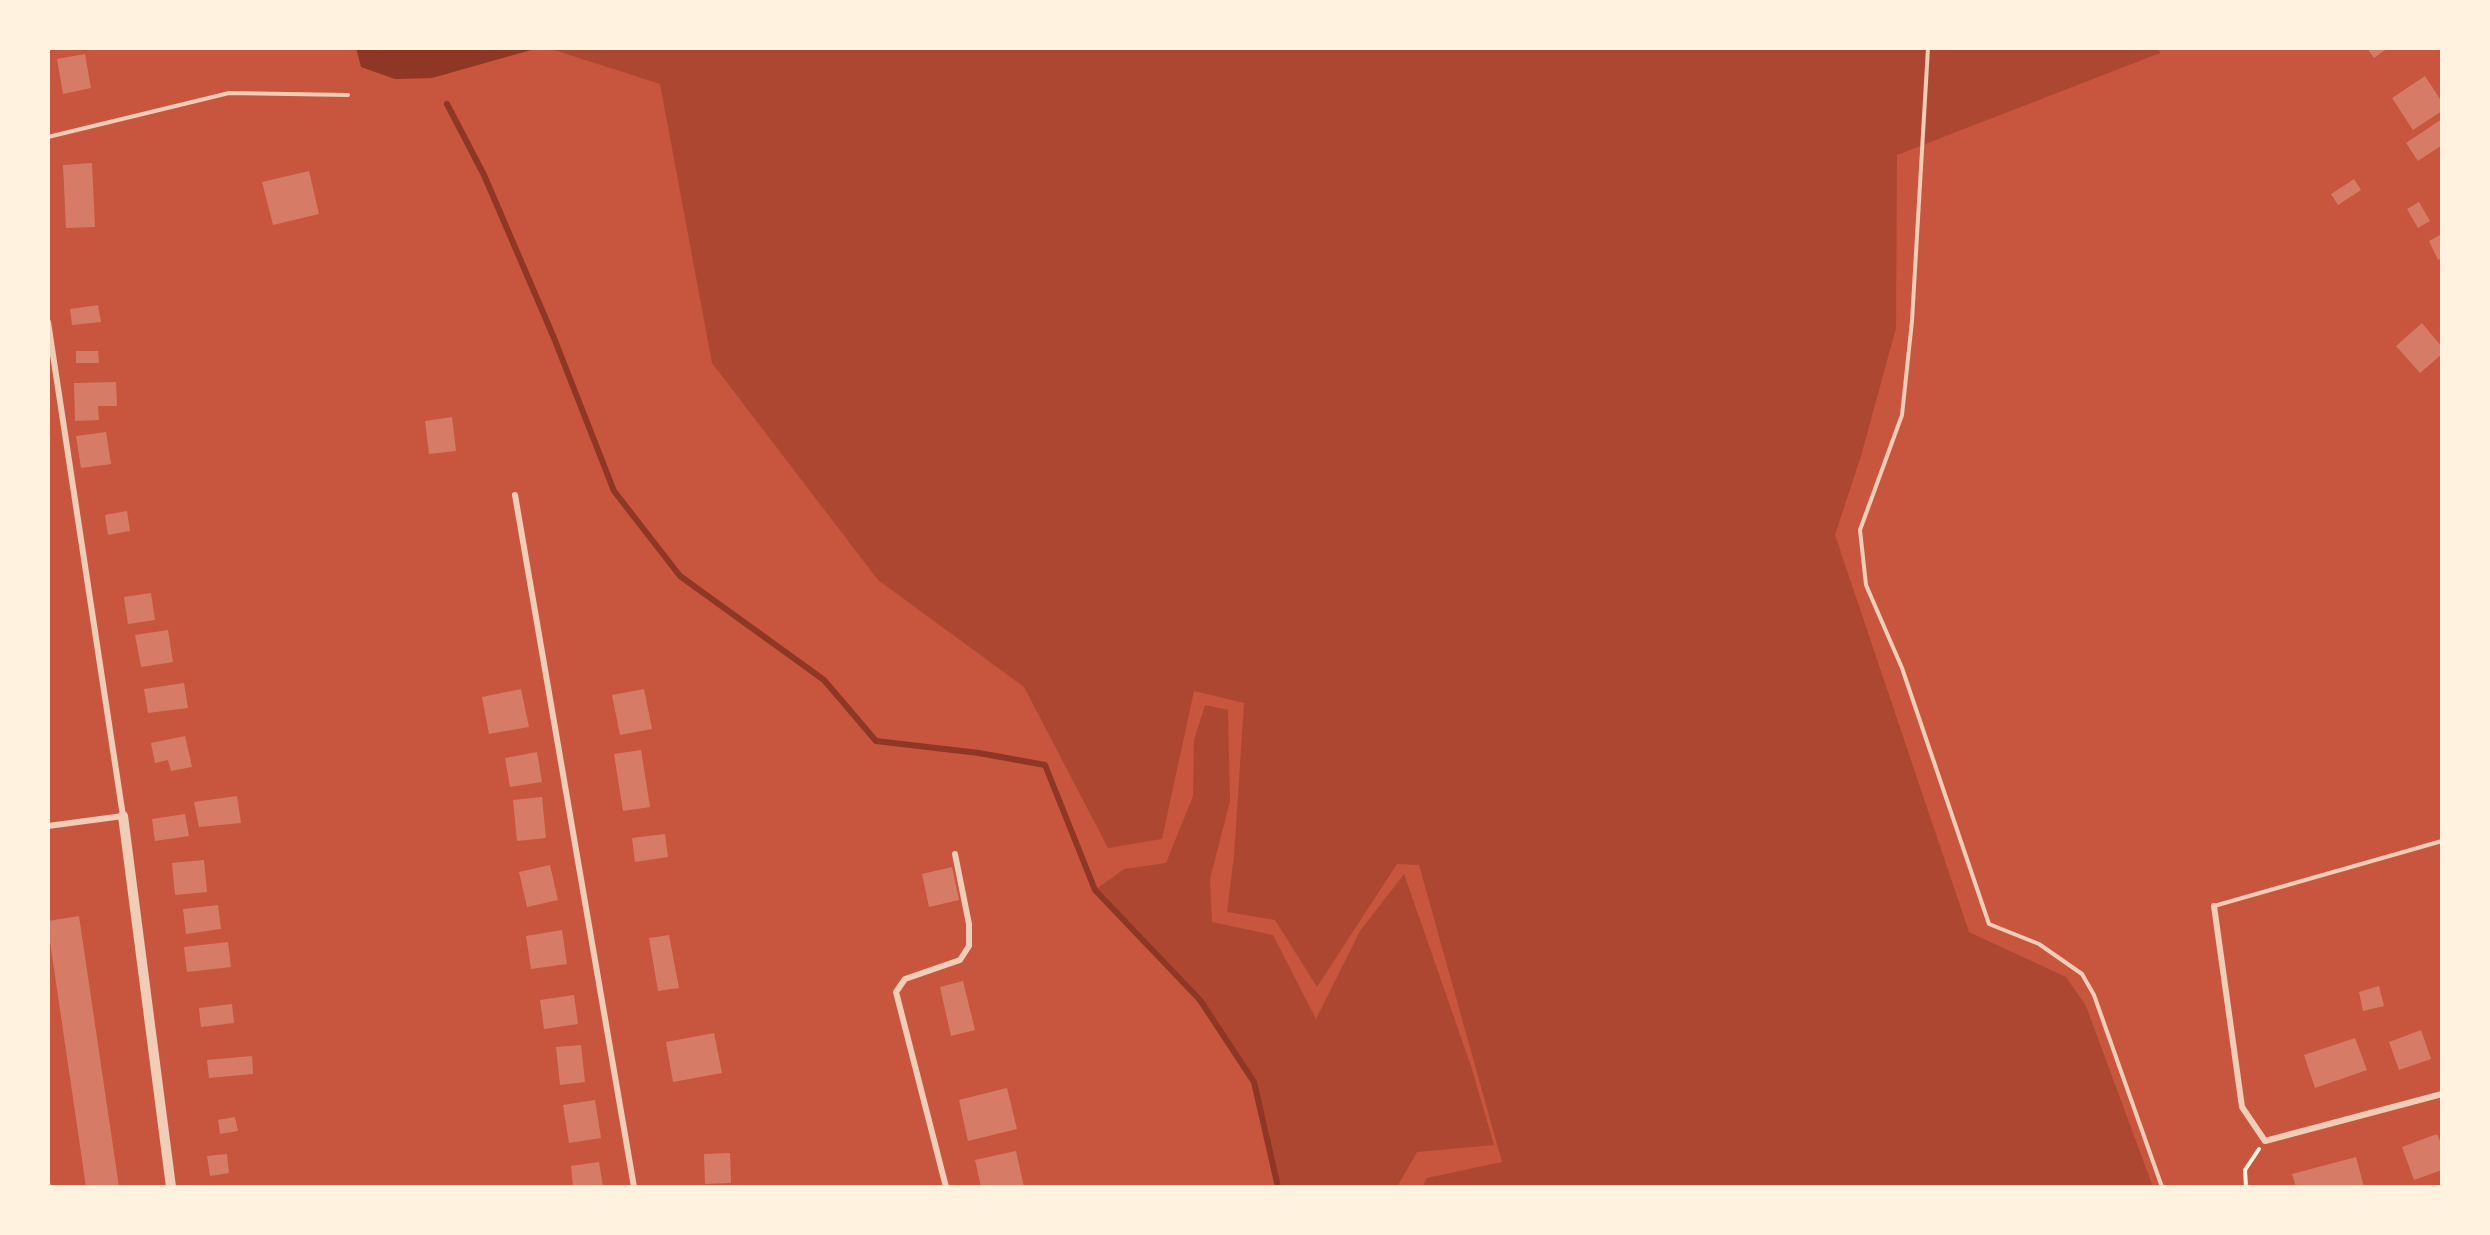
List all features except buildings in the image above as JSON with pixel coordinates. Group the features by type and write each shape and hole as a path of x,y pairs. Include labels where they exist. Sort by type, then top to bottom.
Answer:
{"street":[{"path":"48,322 123,816 171,1187"},
{"path":"515,495 634,1187"},
{"path":"48,826 123,816"},
{"path":"946,1187 896,992 905,979 960,960 969,946 969,924 955,854"},
{"path":"2214,906 2242,1107 2265,1141 2442,1094"}],"lane":[{"path":"1928,48 1912,321 1902,415 1860,530 1866,585 1902,668 1989,924 2039,944 2082,974 2094,995 2162,1187"},
{"path":"48,137 229,93 348,95"},
{"path":"2214,906 2442,841"}],"path":[{"path":"2246,1187 2245,1170 2265,1141"}],"shaded area":[{"path":"356,48 538,48 432,78 395,79 361,67"},
{"path":"548,48 2158,48 2160,53 1897,155 1896,328 1861,456 1835,535 1969,932 2066,977 2086,1006 2153,1187 1422,1187 1427,1178 1502,1162 1419,865 1397,864 1317,987 1275,920 1227,912 1234,856 1244,703 1194,691 1162,839 1108,848 1024,687 878,580 712,363 660,84"},
{"path":"1205,705 1228,710 1230,801 1210,879 1212,922 1273,935 1316,1019 1360,931 1404,874 1471,1066 1494,1145 1417,1152 1397,1187 1278,1187 1254,1082 1200,1000 1095,890 1124,869 1166,863 1193,796 1194,740"}],"waterway":[{"path":"447,104 484,175 554,338 614,491 680,576 824,680 876,741 979,753 1045,765 1095,890 1200,1000 1254,1082 1278,1187"}]}
